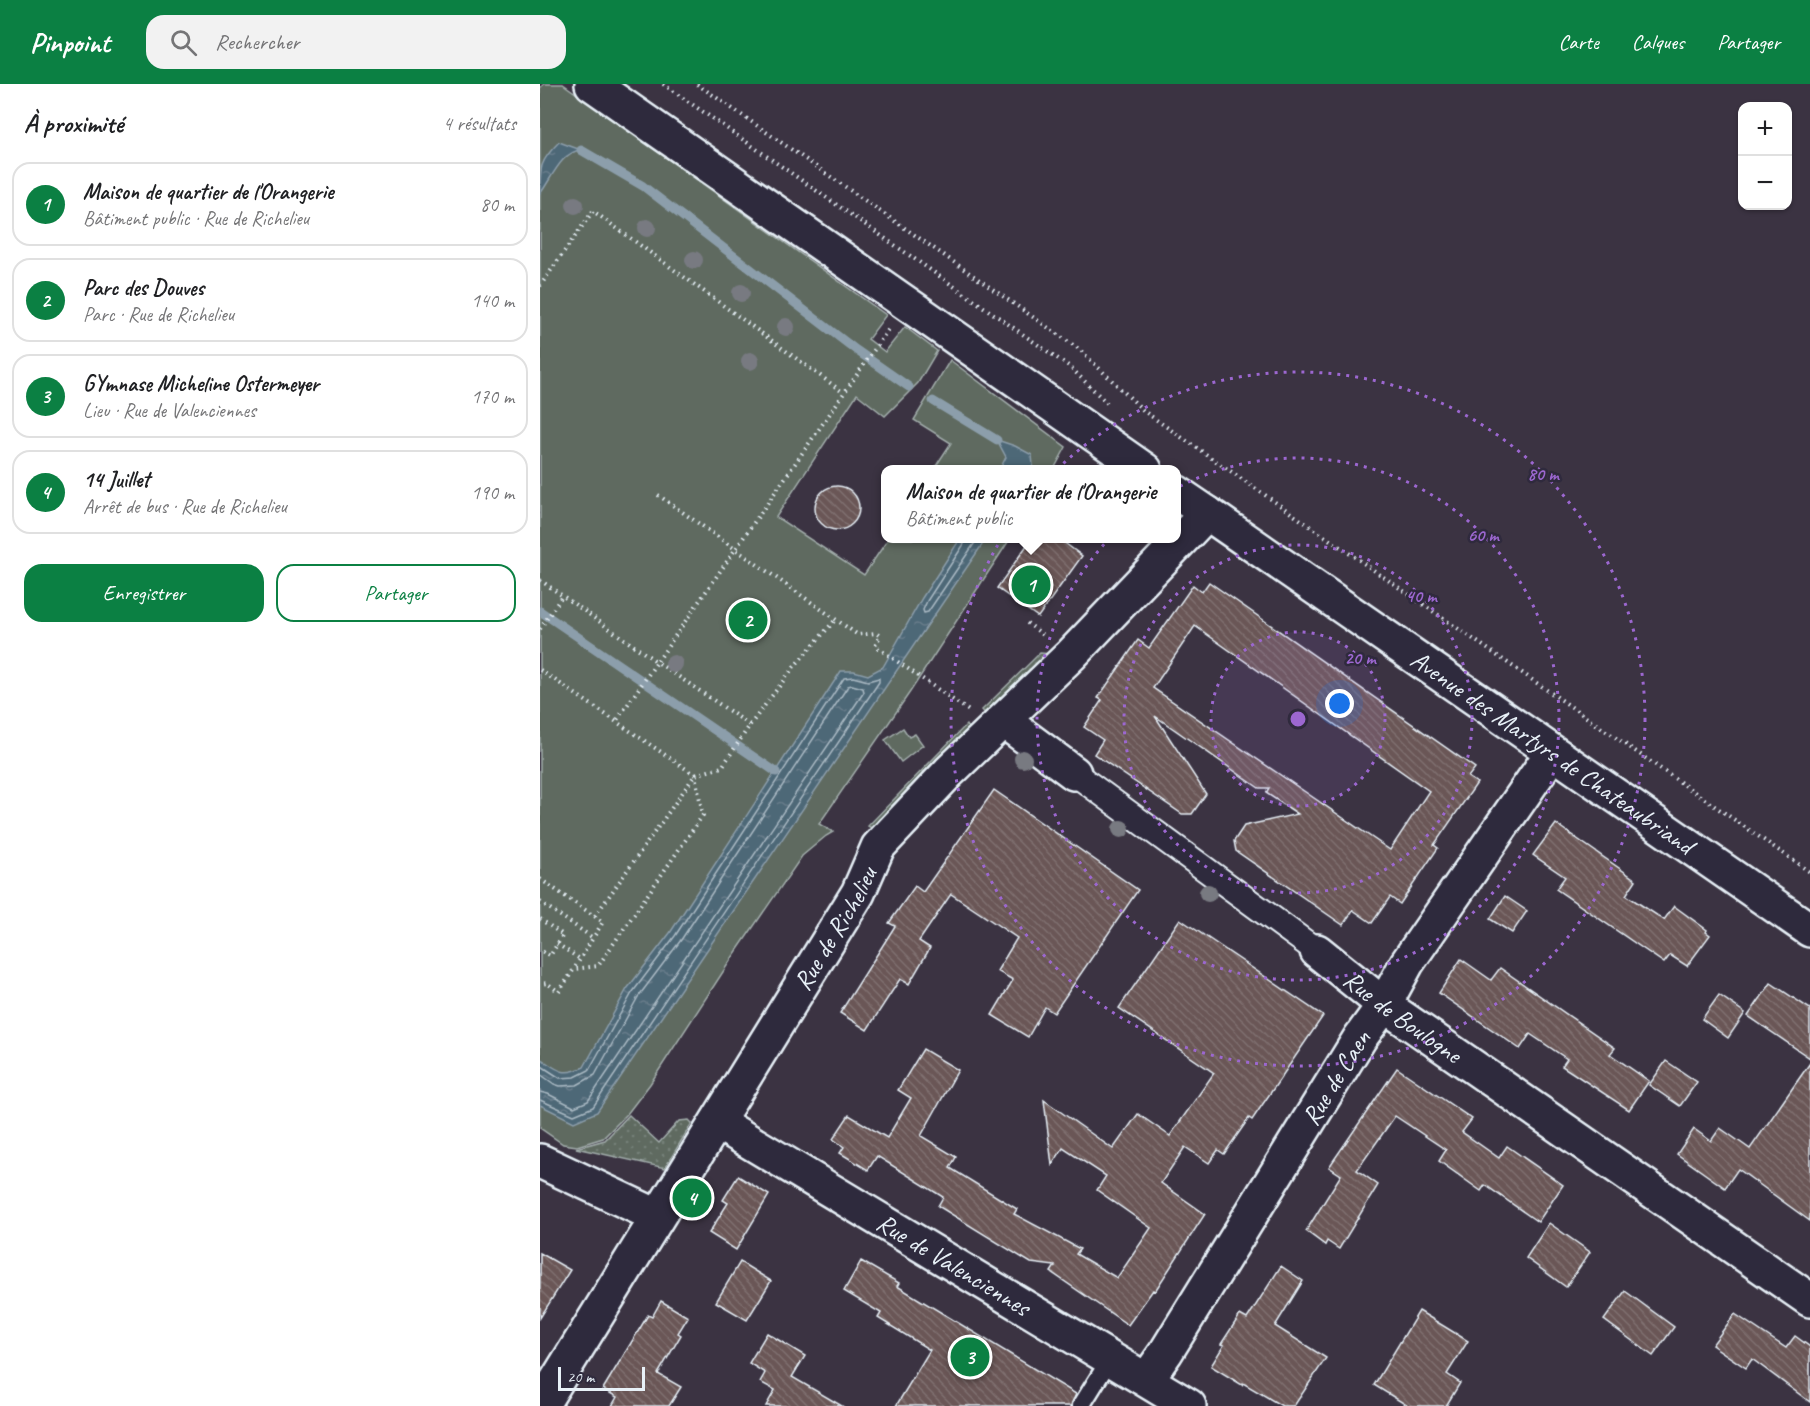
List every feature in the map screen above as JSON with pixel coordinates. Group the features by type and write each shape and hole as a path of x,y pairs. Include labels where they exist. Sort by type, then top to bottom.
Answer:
{"street":[{"path":"592,84 1138,465"},
{"name":"Avenue des Martyrs de Chateaubriand","path":"1181,495 1810,930"},
{"name":"Rue de Richelieu","path":"1181,540 1207,513"},
{"name":"Rue de Richelieu","path":"542,1406 858,893 878,847 949,772 1071,655 1178,543"},
{"name":"Rue de Boulogne","path":"1004,721 1317,951 1384,1005 1810,1299"},
{"name":"Rue de Caen","path":"1147,1379 1166,1352 1360,1038 1384,1005 1407,963 1552,753"},
{"name":"Rue de Valenciennes","path":"717,1122 1189,1406"},
{"path":"540,1161 657,1216"}],"lane":[{"path":"1081,1406 1110,1359"}],"path":[{"path":"663,84 1070,367 1109,405"},
{"path":"697,84 1079,349 1145,412 1810,872"},
{"path":"540,286 592,211 844,393"},
{"path":"617,720 876,347"},
{"path":"658,495 858,635 876,633 880,636 876,646 972,713"},
{"path":"540,580 561,598 656,664 750,725"},
{"path":"541,628 561,598"},
{"path":"595,916 695,775 722,766 792,668 836,619"},
{"path":"1028,623 1051,641"},
{"path":"540,670 695,775 703,815 598,966 574,969"},
{"path":"540,879 603,922 559,992 540,979"},
{"path":"540,902 593,938"},
{"path":"540,919 563,935 550,956 540,950"},
{"path":"557,944 580,959"},
{"path":"540,984 547,983"}],"shaded area":[{"path":"544,84 563,84 886,315 868,339 885,352 905,327 937,351 918,383 885,416 857,394 776,517 864,575 885,543 1007,543 910,692 819,824 833,832 802,856 650,1084 627,1114 603,1138 577,1146 563,1144 540,1128 540,88"},
{"path":"950,360 1066,447 1056,465 937,465 951,443 914,420"},
{"path":"1040,653 1053,654 989,718 982,710"},
{"path":"966,725 974,733 873,829 868,826"},
{"path":"903,728 909,737 915,734 923,745 901,762 885,740"},
{"path":"629,1115 659,1143 679,1121 689,1120 692,1123 665,1168 576,1148 605,1140"}],"water":[{"path":"559,142 581,150 568,155 562,161 540,194 542,165"},
{"path":"997,440 1032,455 1033,465 1002,465 1006,457"},
{"path":"957,543 983,543 597,1112 574,1122 540,1105 540,1058 560,1071 577,1070 584,1067 627,989 670,933 841,671 854,671 868,675 883,667 922,598"}],"building":[{"path":"837,486 852,493 859,508 852,523 837,530 822,523 815,508 822,493"},
{"path":"1028,543 1065,543 1082,556 1038,617 997,588"},
{"path":"1209,582 1475,768 1468,777 1477,783 1434,845 1438,848 1400,904 1390,897 1372,923 1353,910 1343,925 1236,851 1234,841 1244,826 1298,814 1266,793 1269,788 1259,788 1155,716 1206,794 1192,814 1182,814 1094,754 1103,740 1084,727 1102,700 1098,698 1138,640 1149,648 1193,585 1202,592","holes":["1195,626 1429,791 1390,850 1153,688"]},
{"path":"994,790 1138,890 1054,1013 1045,1007 1028,1037 992,1015 1013,980 997,971 1017,938 951,894 919,941 930,948 909,984 900,979 867,1030 840,1013 895,926 889,923 915,886 923,892"},
{"path":"1556,824 1636,880 1626,895 1664,920 1674,906 1707,930 1706,932 1710,935 1687,966 1670,955 1664,963 1556,889 1565,877 1533,855"},
{"path":"1505,896 1527,911 1512,933 1490,919"},
{"path":"1180,919 1323,1016 1252,1120 1249,1118 1224,1154 1218,1150 1209,1163 1185,1147 1161,1183 1205,1214 1155,1291 1153,1290 1128,1325 1051,1272 1055,1266 1031,1263 938,1206 943,1197 877,1156 868,1170 840,1153 844,1147 833,1139 849,1115 887,1138 911,1098 898,1090 923,1049 958,1070 921,1136 956,1157 950,1168 1017,1209 1014,1214 1080,1249 1076,1254 1117,1278 1151,1228 1097,1190 1106,1176 1063,1148 1052,1165 1044,1100 1113,1149 1138,1114 1170,1136 1214,1073 1119,1008"},
{"path":"1461,959 1491,980 1500,968 1615,1048 1610,1054 1649,1081 1629,1110 1562,1066 1567,1059 1530,1034 1520,1049 1439,993"},
{"path":"1771,983 1810,1009 1810,1058 1748,1016"},
{"path":"1719,995 1745,1013 1728,1038 1702,1019"},
{"path":"1666,1061 1697,1082 1680,1106 1649,1085"},
{"path":"1810,1063 1810,1221 1738,1169 1725,1188 1677,1154 1694,1129 1711,1141 1720,1128 1750,1149"},
{"path":"1397,1068 1472,1119 1462,1132 1499,1158 1507,1146 1563,1185 1538,1222 1485,1185 1481,1191 1439,1161 1446,1150 1395,1116 1357,1170 1378,1185 1339,1249 1327,1241 1325,1245 1306,1231 1341,1175 1329,1167"},
{"path":"738,1176 769,1195 736,1250 709,1233 728,1203 723,1200"},
{"path":"1549,1223 1590,1252 1566,1287 1526,1258"},
{"path":"540,1253 570,1270 540,1318"},
{"path":"861,1261 899,1283 897,1286 1076,1394 1071,1406 896,1406 930,1350 878,1318 881,1313 844,1291"},
{"path":"740,1262 771,1281 747,1320 716,1302"},
{"path":"1281,1266 1303,1281 1275,1326 1326,1358 1294,1406 1282,1406 1211,1366 1224,1345 1221,1344 1240,1315 1247,1319"},
{"path":"1625,1291 1674,1327 1653,1356 1604,1320"},
{"path":"661,1301 688,1317 678,1333 681,1335 658,1374 681,1387 669,1406 612,1406 617,1397 603,1389 648,1315 652,1317"},
{"path":"1419,1311 1468,1341 1447,1374 1460,1383 1446,1406 1408,1406 1374,1385"},
{"path":"1735,1314 1786,1348 1795,1336 1810,1347 1810,1402 1752,1359 1746,1368 1712,1345"},
{"path":"767,1333 805,1356 792,1377 842,1406 766,1406 775,1390 760,1382 765,1373 749,1363"}],"waterway":[{"path":"581,150 643,186 856,350 909,387"},
{"path":"933,401 997,440"},
{"path":"540,611 776,772"}],"place":[{"name":"Maison de quartier de l'Orangerie","path":"1031,585"},
{"name":"Parc des Douves","path":"748,620"},
{"name":"14 Juillet","path":"692,1198"},
{"name":"GYmnase Micheline Ostermeyer","path":"970,1357"}]}
